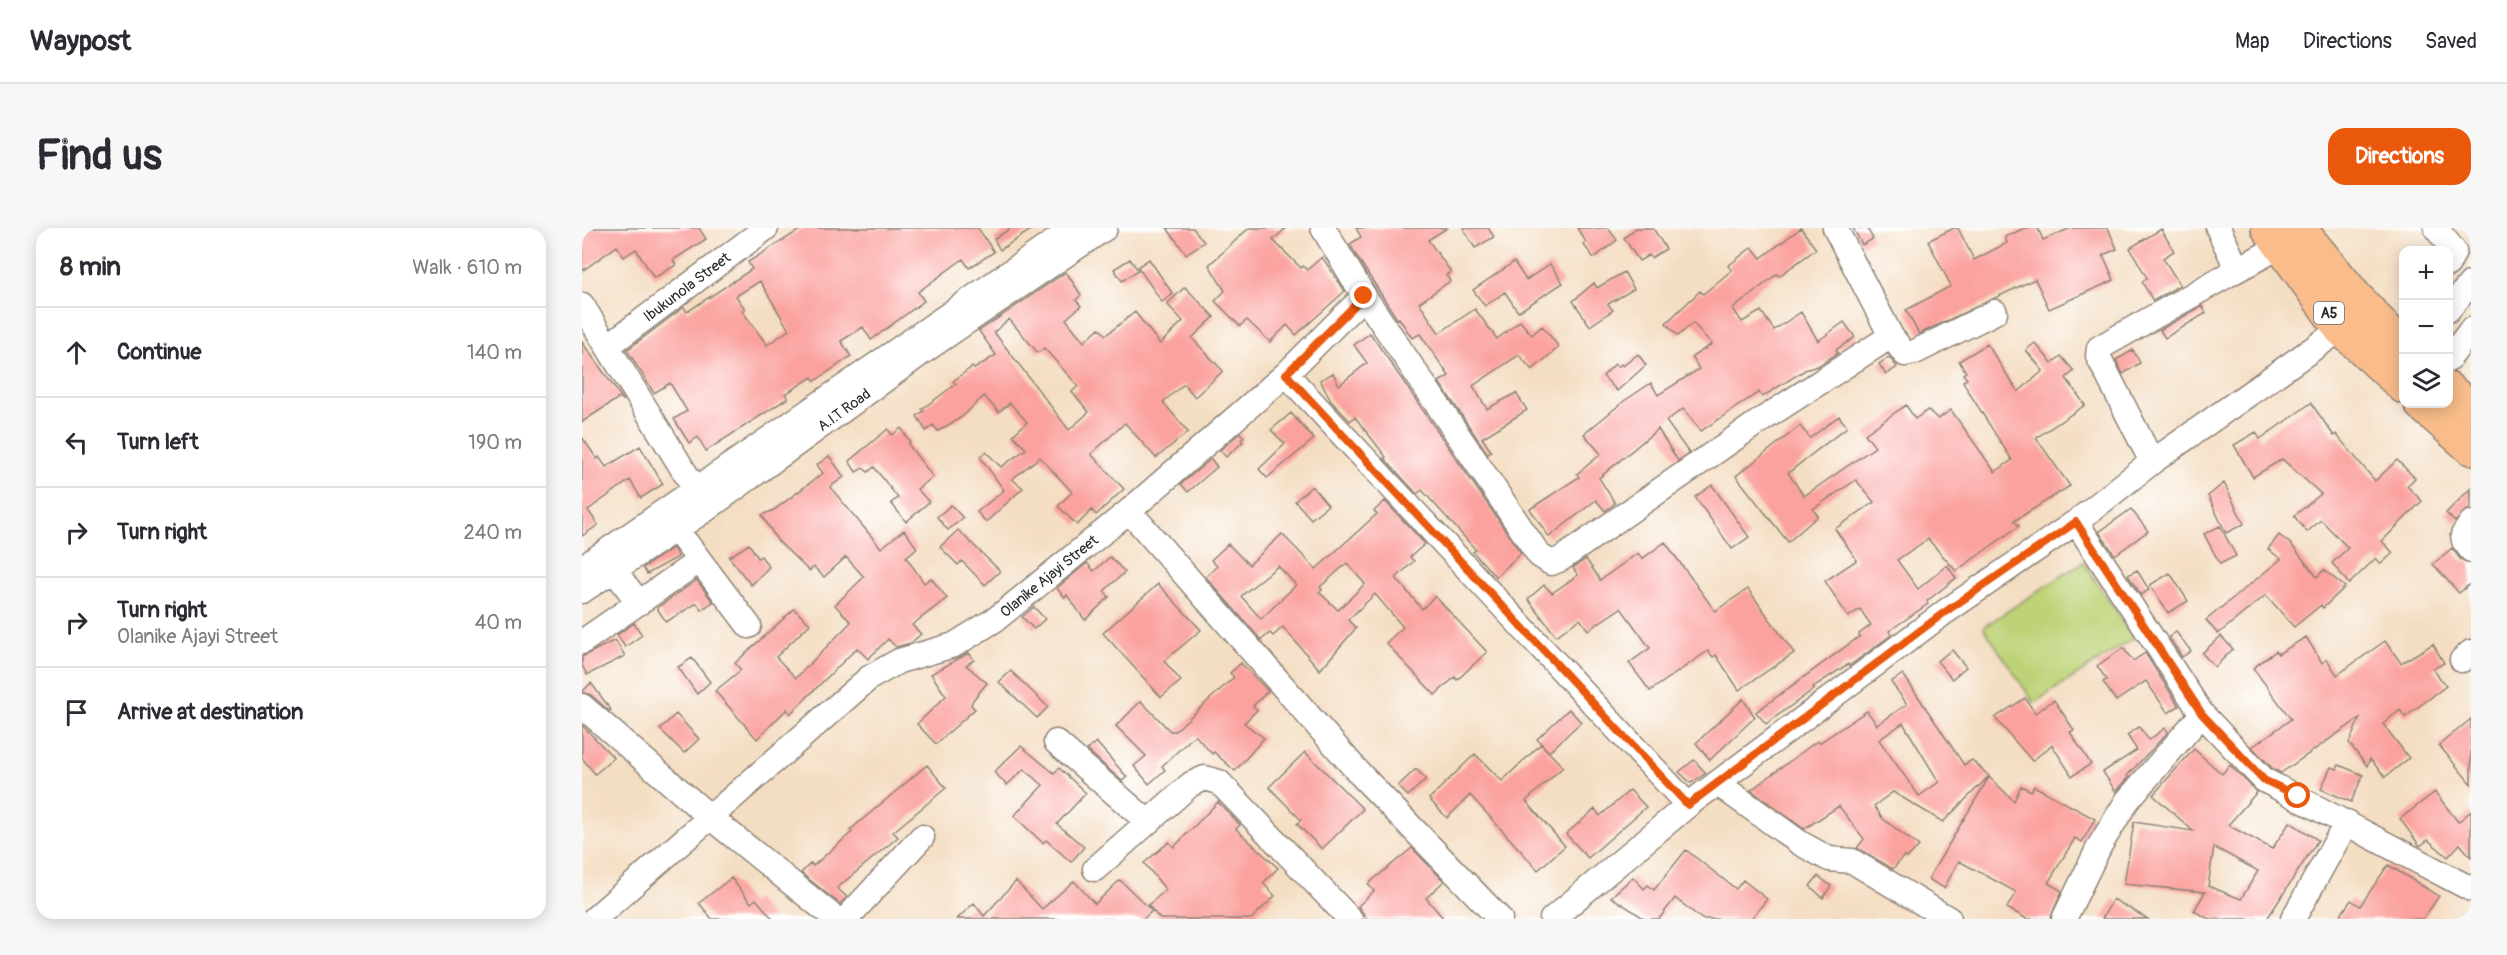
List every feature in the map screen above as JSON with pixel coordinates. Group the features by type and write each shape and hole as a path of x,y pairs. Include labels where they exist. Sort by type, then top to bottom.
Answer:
{"highway":[{"name":"A5","path":"2283,234 2342,329 2399,383"},
{"name":"A5","path":"2283,234 2399,336"},
{"path":"2453,393 2471,408"},
{"path":"2426,408 2471,448"}],"street":[{"name":"Ibukunola Street","path":"608,345 766,228"},
{"name":"A.I.T Road","path":"582,568 1074,228"},
{"name":"A.I.T Road","path":"582,591 705,510 931,346 1105,228"},
{"path":"1323,228 1364,296 1539,555 1551,563 1561,559 1754,425 1891,336"},
{"path":"1835,228 1891,336 1905,354 1915,352 1995,312"},
{"path":"2218,228 2234,262 2231,273"},
{"path":"2436,228 2450,246"},
{"path":"2152,462 2098,356 2098,348 2231,273 2283,234"},
{"path":"2453,304 2471,283"},
{"name":"Olanike Ajayi Street","path":"594,919 869,678 899,661 954,645 996,619 1129,511 1286,374 1364,296"},
{"path":"582,305 695,489"},
{"path":"1552,919 1688,805 1945,612 2076,522 2152,462 2342,329"},
{"path":"2453,354 2471,330"},
{"path":"1286,374 1688,805"},
{"path":"1129,511 1360,774 1500,919"},
{"path":"2076,522 2202,714 2264,780 2347,822 2471,890"},
{"path":"2471,523 2463,535 2464,541 2471,550"},
{"path":"675,528 749,626"},
{"path":"582,642 699,561"},
{"path":"614,570 639,603"},
{"path":"582,706 711,818 836,919"},
{"path":"2064,919 2100,845 2127,801 2202,714"},
{"path":"1056,742 1148,822"},
{"path":"1095,869 1191,784 1205,778 1219,782 1346,917"},
{"path":"1717,783 1800,843 1829,859 1852,861 1949,919"},
{"path":"2293,919 2347,822"},
{"path":"846,919 922,837"}],"green space":[{"path":"2083,562 2134,638 2034,703 1983,627"}],"building":[{"path":"582,228 699,228 706,239 673,260 676,265 654,278 636,249 624,257 617,246 582,271"},
{"path":"803,228 978,228 994,252 969,268 963,259 918,292 924,301 871,340 863,327 841,341 851,356 815,381 812,377 785,394 788,398 706,451 698,437 689,443 674,419 687,411 670,383 654,393 627,350 684,307 687,312 752,269 748,262","holes":["760,281 789,330 767,345 742,311 745,309 736,296"]},
{"path":"1011,228 1034,228 1000,250 994,239"},
{"path":"1167,228 1193,228 1204,242 1186,254"},
{"path":"1249,228 1286,228 1273,240 1301,268 1303,266 1307,270 1322,257 1345,291 1296,335 1287,325 1270,342 1247,320 1240,326 1215,301 1225,291 1209,265"},
{"path":"1356,228 1447,228 1428,240 1451,272 1446,275 1450,281 1419,303 1439,333 1475,309 1497,339 1520,321 1532,335 1542,326 1559,347 1532,370 1519,355 1473,386 1487,409 1516,393 1527,410 1482,438 1491,451 1488,454 1439,382 1449,376 1420,334 1412,338 1399,318 1397,319 1356,255 1350,244 1361,237"},
{"path":"1463,228 1488,228 1494,237 1475,248"},
{"path":"1577,228 1608,228 1617,240 1594,258 1583,244 1586,242"},
{"path":"1636,228 1653,228 1666,249 1651,258 1649,255 1639,261 1624,238"},
{"path":"1801,228 1816,249 1779,276 1777,274 1733,309 1742,322 1761,311 1774,330 1801,312 1818,341 1844,322 1855,337 1836,350 1838,353 1818,366 1805,370 1762,397 1759,392 1701,431 1683,409 1666,421 1689,453 1678,461 1658,429 1599,478 1615,503 1605,511 1596,500 1549,537 1530,509 1579,477 1577,474 1601,454 1584,434 1624,401 1651,383 1658,395 1699,369 1692,357 1712,344 1693,323 1678,336 1666,323 1700,291 1703,294 1732,270 1728,266 1752,247 1761,258"},
{"path":"1853,228 1867,228 1873,239 1862,245"},
{"path":"1958,228 1974,260 2007,243 2005,237 2025,228 2038,228 2043,240 2071,228 2108,228 2117,249 2103,255 2114,280 2049,309 2035,279 1919,334 1906,310 1951,286 1928,241"},
{"path":"2161,229 2174,251 2163,258 2180,285 2153,301 2142,282 2147,278 2130,248"},
{"path":"1130,259 1138,270 1122,281 1114,269"},
{"path":"1149,259 1173,294 1162,302 1138,267"},
{"path":"1514,262 1526,280 1550,264 1563,283 1518,312 1505,292 1485,306 1473,290"},
{"path":"1066,272 1081,295 1076,300 1081,306 1066,319 1084,342 1099,328 1106,335 1135,312 1160,344 1183,321 1167,304 1185,287 1214,317 1192,338 1223,371 1195,397 1184,384 1163,402 1188,432 1156,458 1125,423 1091,454 1124,489 1096,515 1092,510 1077,525 1058,506 1072,492 1040,457 1012,479 1023,488 986,522 977,512 1004,490 980,457 986,452 1001,467 1026,449 1013,435 1027,422 1010,403 999,412 984,396 962,417 938,431 933,425 926,431 917,416 924,411 922,409 956,384 953,381 972,367 974,369 996,355 979,331","holes":["1009,319 1038,353 1044,348 1078,386 1072,392 1089,412 1069,430 994,332"]},
{"path":"1624,272 1634,289 1608,304 1613,310 1590,326 1573,301 1594,283 1597,288"},
{"path":"2202,306 2206,313 2165,338 2160,330"},
{"path":"1370,333 1521,553 1496,577 1473,552 1476,550 1422,490 1417,494 1384,458 1386,457 1355,417 1350,421 1331,401 1320,380 1333,373 1339,385 1367,363 1354,345"},
{"path":"582,342 624,401 620,397 582,422"},
{"path":"2035,343 2052,363 2061,356 2074,371 2066,378 2085,405 2036,438 2070,486 2014,521 2019,526 1956,571 1928,539 1897,560 1918,589 1947,565 1956,578 1927,601 1928,604 1889,631 1891,635 1849,666 1848,664 1813,687 1814,689 1766,724 1756,712 1860,636 1859,634 1871,625 1860,609 1848,617 1825,581 1857,560 1835,529 1874,502 1856,480 1813,509 1818,516 1788,542 1736,476 1800,426 1810,438 1839,416 1847,427 1788,473 1804,496 1875,447 1865,434 1906,405 1915,419 1928,410 1938,419 1951,410 1995,472 2012,460 1968,391 1963,381 1967,379 1963,374 1966,372 1959,361 1987,344 2018,392 2043,371 2026,350"},
{"path":"2133,350 2140,363 2123,374 2116,360"},
{"path":"1638,354 1646,365 1617,391 1603,376 1615,364 1618,367 1621,364 1623,366"},
{"path":"1889,357 1897,367 1886,375 1879,364"},
{"path":"2311,403 2334,436 2336,434 2375,481 2397,460 2415,478 2407,486 2422,501 2382,541 2393,553 2381,564 2376,558 2349,584 2332,563 2348,548 2321,520 2307,532 2294,516 2321,494 2282,459 2253,477 2234,445 2256,432 2260,439"},
{"path":"1291,413 1314,439 1267,478 1259,469 1285,444 1271,430"},
{"path":"901,428 910,442 908,444 933,477 917,489 929,502 906,522 891,503 898,498 874,467 868,472 863,468 856,472 849,461 888,429 892,435"},
{"path":"1240,433 1244,437 1241,440 1243,442 1226,457 1220,450"},
{"path":"582,437 597,459 599,457 606,467 640,446 663,484 641,498 630,480 588,510 598,525 582,536"},
{"path":"829,456 844,477 830,487 881,548 904,530 917,548 906,557 924,583 931,578 947,598 912,625 921,634 911,643 896,647 888,639 868,659 857,648 790,714 787,709 757,739 715,691 741,670 735,663 794,609 810,624 776,657 796,678 851,622 835,605 864,577 846,557 824,577 814,567 809,571 777,540 762,515 774,510 823,473 817,465"},
{"path":"1211,459 1217,467 1188,492 1181,484"},
{"path":"2224,483 2244,524 2226,533 2208,496"},
{"path":"1712,485 1749,537 1732,549 1695,497"},
{"path":"1312,486 1328,505 1311,519 1295,501"},
{"path":"2471,488 2471,507 2455,522 2446,513"},
{"path":"1385,501 1425,544 1410,557 1414,561 1396,578 1422,609 1435,596 1487,652 1457,680 1455,677 1435,695 1386,643 1403,627 1375,594 1348,620 1356,628 1320,670 1283,627 1273,636 1270,633 1261,640 1206,577 1217,566 1211,560 1228,544 1249,565 1282,534 1316,569 1377,514 1374,511","holes":["1347,563 1365,584 1338,610 1319,592 1322,590 1320,587","1278,566 1296,585 1261,619 1241,596"]},
{"path":"951,505 963,518 948,530 937,517"},
{"path":"2131,509 2148,531 2115,555 2099,532"},
{"path":"2220,526 2236,556 2220,564 2204,534"},
{"path":"958,530 1000,571 985,585 962,561 958,565 940,547"},
{"path":"2279,535 2291,544 2317,577 2324,570 2345,587 2323,608 2321,605 2294,627 2266,595 2218,634 2206,620 2281,559 2268,549"},
{"path":"1665,542 1715,611 1748,589 1794,653 1739,690 1716,655 1713,657 1708,651 1650,691 1629,663 1650,648 1621,608 1588,630 1580,619 1556,636 1528,599 1544,585 1552,593 1578,575 1573,568 1586,559 1600,580 1638,553 1642,559"},
{"path":"749,544 758,558 761,556 769,567 751,585 729,557"},
{"path":"673,548 678,557 647,574 643,568"},
{"path":"2452,548 2460,559 2471,564 2471,583 2459,593 2433,564"},
{"path":"1110,557 1125,572 1104,591 1109,597 1085,620 1067,595 1065,598 1057,588 1087,563 1094,571"},
{"path":"2137,570 2149,590 2141,595 2128,575"},
{"path":"2170,573 2188,601 2168,613 2150,585"},
{"path":"697,580 713,602 701,610 697,603 666,622 657,608"},
{"path":"1158,584 1201,630 1164,661 1181,681 1161,697 1103,633"},
{"path":"1034,607 1045,619 1034,629 1022,617"},
{"path":"634,623 642,635 625,647 617,635"},
{"path":"2176,632 2191,651 2182,657 2169,637"},
{"path":"2221,636 2233,649 2215,667 2202,653"},
{"path":"2306,637 2322,663 2327,659 2337,675 2385,641 2401,663 2433,644 2444,663 2433,669 2446,686 2405,717 2400,710 2383,724 2409,758 2385,777 2370,759 2367,766 2349,743 2360,718 2281,773 2273,769 2252,747 2291,719 2253,668 2276,651 2278,654"},
{"path":"615,640 625,656 587,675 582,665 582,657"},
{"path":"2123,648 2133,661 2145,653 2179,706 2168,713 2146,681 2116,701 2103,682 2107,680 2097,666"},
{"path":"1952,650 1966,667 1952,679 1937,661"},
{"path":"969,653 974,660 966,665 987,683 973,700 971,705 975,709 936,744 917,724 946,696 931,674"},
{"path":"692,658 710,682 697,694 678,667"},
{"path":"1241,663 1268,691 1253,706 1257,710 1244,723 1264,738 1235,771 1214,752 1212,754 1195,735 1162,766 1165,770 1149,784 1134,766 1146,756 1116,726 1141,701 1170,731 1175,731 1234,677 1230,673"},
{"path":"1011,671 1048,707 1037,718 999,682"},
{"path":"1903,674 1964,765 1972,760 1989,776 1943,822 1893,792 1874,806 1883,819 1919,846 1907,858 1904,856 1893,869 1857,848 1864,839 1839,806 1804,829 1751,790 1817,741 1819,743 1867,711 1877,725 1907,704 1891,682","holes":["1903,723 1939,782 1919,796 1879,740"]},
{"path":"591,683 611,710 609,711 591,695 582,692"},
{"path":"2025,698 2035,713 2054,700 2074,730 2070,732 2091,764 2072,776 2052,745 2032,761 1995,718"},
{"path":"1743,699 1755,717 1710,760 1696,743"},
{"path":"1569,709 1581,722 1549,752 1537,739"},
{"path":"676,714 699,739 684,753 660,729"},
{"path":"2471,719 2471,784 2439,745"},
{"path":"582,725 614,758 595,774 582,758"},
{"path":"2139,727 2149,740 2165,728 2168,732 2127,776 2128,778 2116,792 2103,772 2137,750 2127,735"},
{"path":"1096,742 1127,777 1122,781 1087,750"},
{"path":"1541,744 1563,767 1526,801 1565,846 1538,870 1470,795 1447,818 1429,799 1475,754 1502,781"},
{"path":"1021,746 1054,773 1059,768 1086,793 1057,824 1084,847 1071,862 1046,840 1043,843 1014,816 1043,785 1024,769 1007,785 994,772"},
{"path":"2194,749 2222,774 2230,765 2257,792 2228,825 2272,849 2290,822 2318,840 2267,919 2209,919 2194,911 2205,892 2124,884 2134,822 2193,831 2153,795","holes":["2214,847 2258,871 2241,899 2208,886"]},
{"path":"1305,752 1363,809 1322,849 1297,824 1301,820 1269,787"},
{"path":"1694,760 1706,773 1691,783 1679,772"},
{"path":"927,765 946,788 893,832 898,837 837,888 847,897 840,904 801,873 811,863 813,866 852,832 850,830"},
{"path":"2339,765 2363,775 2351,802 2321,789 2331,767 2337,769"},
{"path":"1416,769 1426,779 1408,796 1398,786"},
{"path":"1989,777 2014,801 2021,786 2031,791 2034,786 2095,819 2082,842 2075,838 2048,883 2062,891 2050,919 2027,919 2007,908 2016,892 1959,861 1944,888 1928,879"},
{"path":"1630,790 1646,807 1588,858 1566,834 1595,809 1600,816"},
{"path":"2435,792 2458,822 2471,811 2471,857 2460,844 2448,857 2428,840 2420,846 2400,819"},
{"path":"1218,802 1240,825 1236,829 1278,868 1263,883 1275,896 1251,919 1160,919 1148,905 1166,890 1144,863 1169,842 1174,847"},
{"path":"1412,848 1444,881 1426,898 1444,919 1367,919 1358,906 1374,891 1368,884"},
{"path":"1686,850 1736,889 1743,880 1767,899 1751,919 1702,919 1675,898 1659,919 1645,919 1611,897 1633,877 1644,889 1648,885 1654,890"},
{"path":"2388,865 2439,896 2423,919 2338,919 2351,900 2360,906"},
{"path":"1818,876 1831,886 1823,898 1810,886"},
{"path":"731,878 751,903 756,899 773,919 712,919 699,903"},
{"path":"1120,880 1152,911 1143,919 957,919 974,903 984,916 1016,881 1042,909 1074,881 1095,904"},
{"path":"2113,899 2148,919 2102,919"}],"route":[{"path":"1364,296 1286,374 1688,805 1945,612 2076,522 2202,714 2264,780 2298,796"}]}
